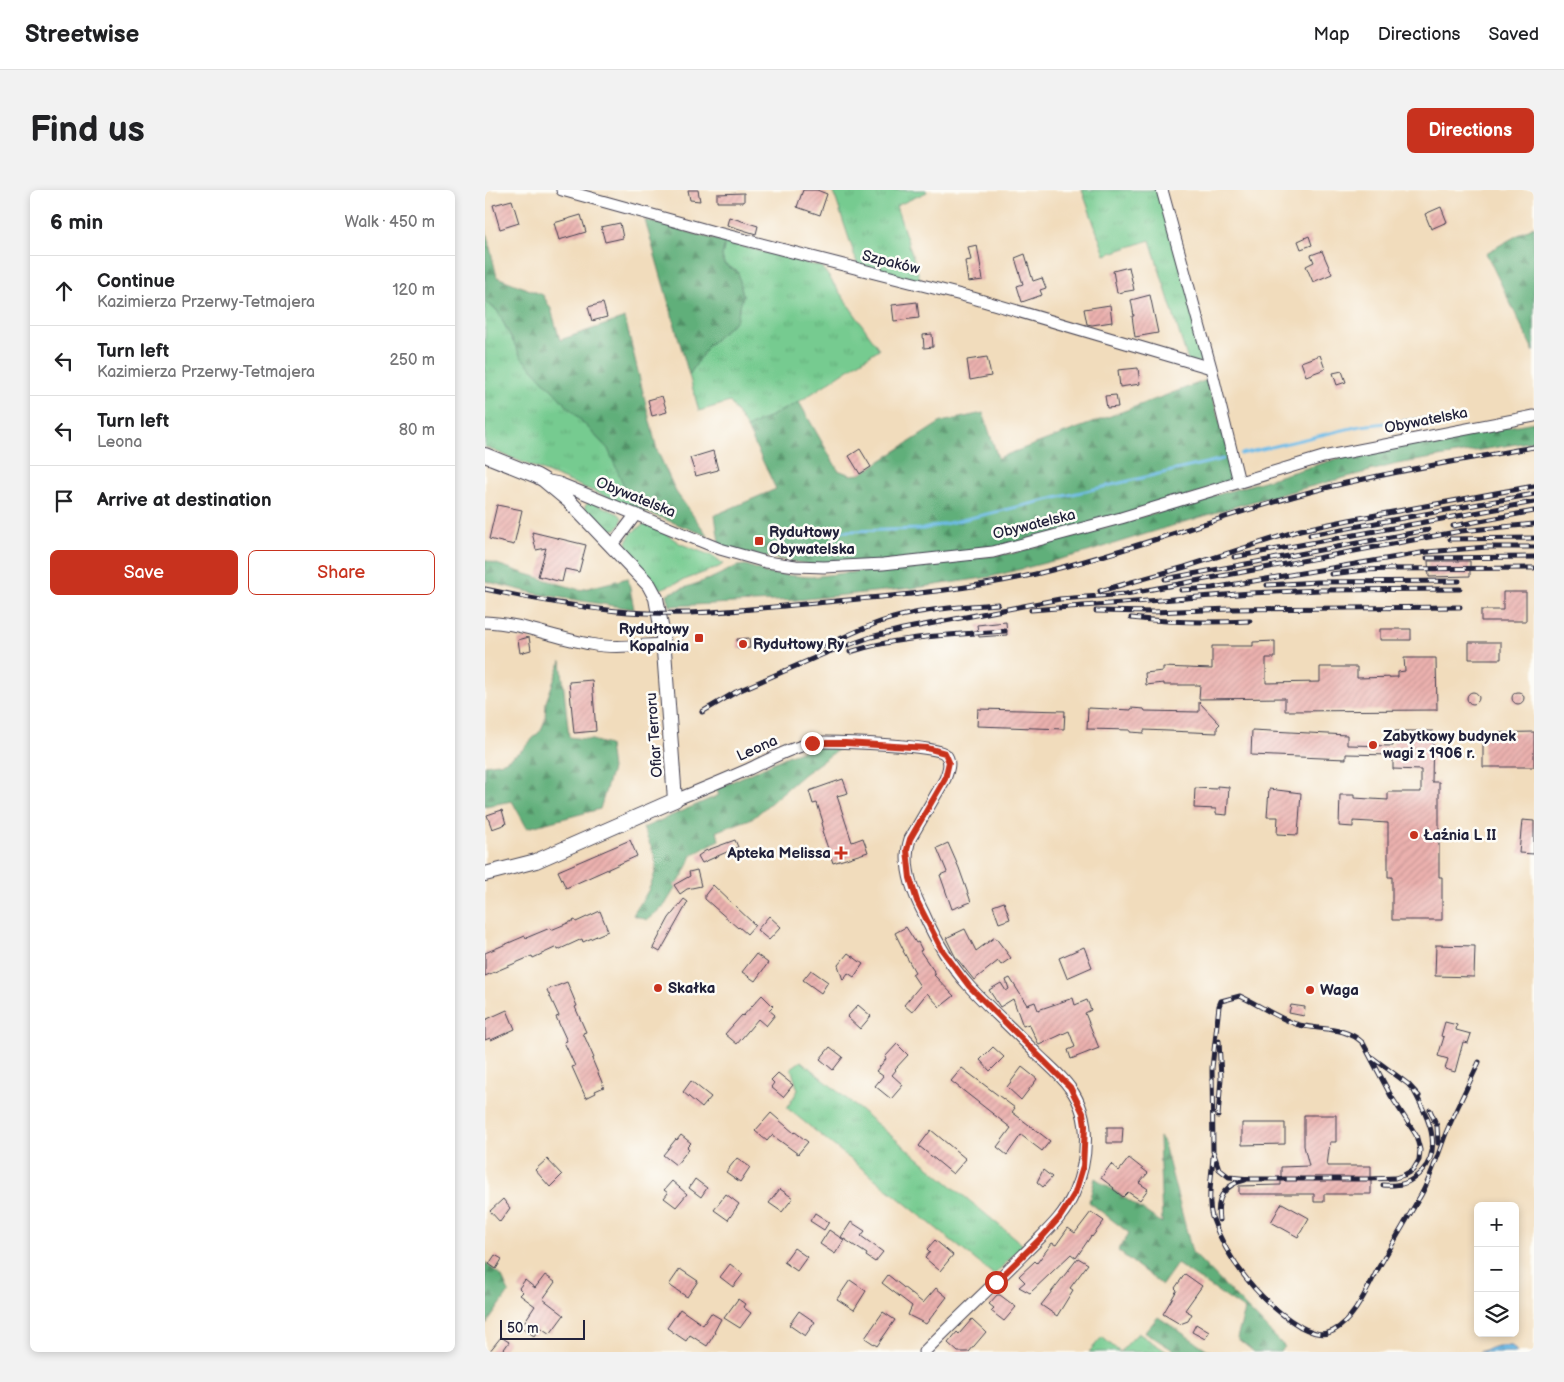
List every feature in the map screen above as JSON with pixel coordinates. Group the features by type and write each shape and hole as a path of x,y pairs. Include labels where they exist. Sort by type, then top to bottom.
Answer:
{"street":[{"name":"Szpaków","path":"562,190 704,229 973,298 1211,368"},
{"path":"1162,190 1211,368 1239,482"},
{"name":"Obywatelska","path":"485,455 720,549 766,562 796,566 834,567 883,564 993,552 1121,518 1335,454 1534,416"},
{"name":"Obywatelska","path":"544,480 568,500 649,586 654,594 659,612 663,644"},
{"path":"612,546 636,514"},
{"path":"485,622 501,622 608,647 663,644"},
{"name":"Ofiar Terroru","path":"663,644 675,800"},
{"name":"Leona","path":"675,800 711,786 792,749 812,743 927,748 945,753 949,762 945,779 908,844 908,867 917,901 942,950 958,973 1070,1087 1083,1113 1085,1146 1083,1167 1075,1193 1060,1217 924,1352"},
{"path":"485,874 536,861 675,800"}],"green space":[{"path":"833,190 926,190 927,192 896,206 922,285 859,269"},
{"path":"1082,190 1162,190 1211,368 1188,361 1150,240 1105,255"},
{"path":"645,220 725,242 722,256 724,264 738,272 743,296 736,320 708,346 689,375"},
{"path":"1534,226 1534,352 1486,253"},
{"path":"485,227 497,277 543,295 551,309 560,340 625,318 657,450 676,492 708,536 633,507 608,449 521,357 497,310 485,302"},
{"path":"725,242 822,267 879,349 799,402 747,428 730,402 699,411 689,375 708,346 736,320 743,296 738,272 724,264 722,256"},
{"path":"485,302 497,310 521,357 608,449 639,510 485,447"},
{"path":"1207,380 1239,482 993,552 824,567 720,549 715,515 776,489 747,428 799,402 838,470 851,475 860,474 941,422 983,413 998,458"},
{"path":"1534,422 1534,441 1397,464 1240,505 1084,553 990,577 922,587 796,600 670,606 667,594 712,578 737,566 746,565 770,574 811,577 1014,553 1343,457"},
{"path":"590,501 619,514 622,518 621,524 617,529 605,530 585,510 585,506"},
{"path":"644,525 659,529 681,544 715,557 723,564 660,589 637,565 627,549 627,540 633,532"},
{"path":"485,560 580,590 628,578 634,609 537,594 485,581"},
{"path":"561,661 569,737 592,740 609,745 612,769 600,809 527,828 512,801 485,806 485,765 504,762 521,751 541,730 545,720 546,702"},
{"path":"816,746 842,747 804,774 753,818 717,831 719,840 692,855 686,870 665,905 647,920 633,915 649,888 656,866 654,854 643,828 719,795 716,789 790,755"},
{"path":"801,1061 1023,1245 994,1275 787,1108 798,1090 791,1068"},
{"path":"1159,1137 1163,1140 1192,1252 1285,1347 1280,1352 1254,1352 1237,1338 1245,1310 1177,1264 1162,1285 1118,1251 1129,1233 1089,1202 1095,1178 1162,1223"},
{"path":"485,1262 502,1277 509,1292 486,1325"},
{"path":"1158,1317 1211,1352 1176,1352 1145,1332"},
{"path":"1138,1333 1167,1352 1120,1352"},
{"path":"1102,1337 1120,1352 1089,1352"}],"water":[{"path":"1497,1346 1512,1346 1517,1352 1479,1352"}],"building":[{"path":"688,190 698,190 700,201 690,200"},
{"path":"803,190 817,190 827,194 820,215 797,207"},
{"path":"744,193 744,202 717,202 717,194"},
{"path":"512,200 519,223 500,229 493,205"},
{"path":"1441,207 1447,222 1431,229 1425,214"},
{"path":"581,215 586,232 559,240 554,223"},
{"path":"729,217 758,226 756,234 727,225"},
{"path":"620,223 623,238 605,242 601,227"},
{"path":"1309,236 1312,245 1301,249 1298,241"},
{"path":"977,245 983,280 968,282 965,261 971,260 968,247"},
{"path":"1322,251 1332,274 1313,282 1306,266 1314,262 1311,255"},
{"path":"1025,254 1033,281 1042,278 1046,288 1040,290 1042,295 1022,302 1017,286 1023,284 1015,258"},
{"path":"1129,267 1134,290 1117,293 1113,271"},
{"path":"1150,295 1158,333 1135,337 1131,300"},
{"path":"917,302 919,318 894,321 892,305"},
{"path":"603,303 607,317 592,321 588,307"},
{"path":"1110,305 1112,322 1087,324 1084,309"},
{"path":"932,334 933,347 924,348 923,335"},
{"path":"1320,355 1325,369 1306,376 1301,362"},
{"path":"987,357 991,376 970,380 967,360"},
{"path":"1138,368 1140,384 1120,387 1118,370"},
{"path":"1342,371 1346,382 1337,385 1333,373"},
{"path":"1116,395 1118,407 1107,408 1105,396"},
{"path":"662,396 667,412 652,416 648,400"},
{"path":"860,449 871,467 860,474 849,456"},
{"path":"713,451 718,470 696,476 690,458"},
{"path":"497,505 522,510 514,545 489,539"},
{"path":"532,532 586,545 579,572 565,569 562,582 538,576 546,548 536,550"},
{"path":"1428,561 1470,561 1470,576 1429,577"},
{"path":"1503,592 1526,592 1526,621 1481,621 1481,610 1503,610"},
{"path":"1006,622 1007,635 979,637 977,625"},
{"path":"1380,629 1411,629 1411,640 1380,640"},
{"path":"529,637 531,650 520,653 518,640"},
{"name":"Rydułtowy Ry","path":"749,638 750,648 738,649 737,639"},
{"path":"1275,641 1275,658 1266,658 1266,683 1320,682 1320,667 1357,667 1357,678 1398,677 1398,672 1405,671 1404,658 1436,658 1437,710 1285,711 1285,698 1199,699 1200,685 1164,685 1164,683 1146,685 1145,673 1163,671 1163,667 1212,669 1212,646 1253,646 1253,642"},
{"path":"1469,642 1501,642 1501,659 1469,659"},
{"path":"592,680 596,731 574,733 569,682"},
{"path":"1471,692 1475,692 1479,698 1475,704 1471,704 1467,700 1467,696"},
{"path":"1516,692 1520,692 1524,698 1520,704 1516,704 1512,700 1512,696"},
{"path":"1199,702 1220,724 1217,727 1217,733 1144,730 1144,733 1130,732 1130,730 1087,729 1088,708 1131,710 1131,708 1144,709 1145,711 1199,712"},
{"path":"978,709 1065,711 1064,729 977,726"},
{"path":"1252,730 1347,735 1347,745 1393,746 1394,731 1433,731 1432,782 1439,782 1439,877 1442,877 1442,920 1392,920 1392,877 1388,877 1388,823 1353,821 1353,827 1339,826 1340,795 1354,795 1354,798 1388,800 1388,792 1421,792 1421,770 1393,769 1393,755 1346,754 1346,759 1251,755"},
{"path":"1534,732 1534,767 1483,767 1483,733"},
{"path":"843,779 848,793 837,796 852,842 863,838 868,852 833,863 822,831 824,830 823,822 817,803 813,804 809,791"},
{"path":"1217,786 1229,787 1227,815 1216,814 1216,809 1194,808 1195,788 1217,789"},
{"path":"1269,789 1301,793 1298,835 1277,834 1278,817 1267,817"},
{"path":"502,810 506,824 492,829 487,815"},
{"path":"1522,820 1534,821 1534,854 1519,853"},
{"path":"630,840 637,856 566,888 558,871"},
{"path":"735,840 738,847 702,863 698,856 705,851"},
{"path":"948,843 971,902 952,909 940,875 947,872 937,848"},
{"path":"697,870 701,886 687,889 680,894 674,885 690,876 689,872"},
{"path":"713,885 755,925 747,934 705,899 705,895"},
{"path":"684,899 688,902 660,952 653,948 669,918"},
{"path":"1004,902 1010,919 999,923 993,906"},
{"path":"600,911 608,931 583,942 582,939 558,950 557,947 533,958 532,956 485,976 485,953 525,936 526,938 550,928 551,930 575,920 576,922"},
{"path":"769,916 781,927 769,940 757,930"},
{"path":"906,927 916,943 918,942 922,950 920,951 936,974 934,975 954,996 940,1007 927,993 912,1012 904,1005 920,986 912,974 915,972 895,933"},
{"path":"965,929 976,951 995,937 1011,958 1001,965 998,961 974,980 955,956 946,938"},
{"path":"1436,945 1475,946 1474,977 1435,976"},
{"path":"1084,947 1092,967 1067,978 1059,958"},
{"path":"848,953 863,964 854,977 848,973 843,980 838,965"},
{"path":"756,954 768,963 755,981 742,972"},
{"path":"811,970 828,982 821,993 803,980"},
{"path":"1010,978 1027,1005 1035,1002 1038,1010 1073,998 1075,1005 1087,1000 1091,1010 1085,1013 1099,1048 1071,1059 1068,1050 1075,1047 1069,1031 1039,1045 1029,1024 1023,1026 1013,999 1000,1007 989,990 1001,983 1006,991 1009,989 1006,980"},
{"path":"567,982 586,1032 583,1033 594,1058 592,1059 604,1087 586,1098 572,1067 575,1066 564,1042 567,1041 556,1017 559,1016 547,990"},
{"path":"762,995 773,1006 769,1010 775,1015 766,1026 758,1019 737,1044 725,1034"},
{"path":"858,1005 871,1016 860,1029 847,1017"},
{"path":"1291,1005 1305,1007 1304,1016 1289,1013"},
{"path":"507,1010 515,1029 491,1040 490,1038 485,1040 485,1020"},
{"path":"1445,1022 1457,1025 1456,1030 1471,1034 1468,1043 1463,1042 1455,1072 1445,1069 1448,1059 1438,1056 1444,1037 1441,1036"},
{"path":"897,1044 908,1055 892,1075 903,1085 891,1099 875,1086 883,1076 876,1071"},
{"path":"830,1047 843,1057 833,1070 820,1059"},
{"path":"993,1047 1004,1057 990,1071 980,1060"},
{"path":"1022,1067 1037,1079 1021,1100 1007,1087"},
{"path":"962,1068 1015,1108 1012,1112 1050,1141 1042,1151 1021,1135 1007,1155 997,1147 1011,1128 951,1081"},
{"path":"778,1073 793,1085 783,1097 771,1087 774,1083 771,1080"},
{"path":"691,1081 711,1097 702,1108 683,1092"},
{"path":"771,1113 794,1133 808,1142 798,1154 772,1135 767,1141 755,1131"},
{"path":"1304,1115 1336,1115 1336,1142 1330,1142 1327,1166 1371,1166 1371,1194 1324,1194 1324,1202 1314,1202 1314,1194 1239,1194 1239,1186 1281,1185 1281,1167 1309,1166 1304,1146"},
{"path":"1242,1123 1285,1123 1285,1144 1242,1145"},
{"path":"1107,1127 1123,1127 1122,1143 1107,1143"},
{"path":"931,1130 966,1159 953,1174 919,1146"},
{"path":"681,1135 691,1143 687,1147 689,1149 676,1165 663,1155"},
{"path":"737,1158 750,1167 740,1182 726,1172"},
{"path":"1129,1158 1148,1173 1139,1183 1148,1189 1140,1200 1128,1192 1123,1197 1101,1178 1111,1164 1119,1171"},
{"path":"547,1159 562,1175 550,1187 535,1170"},
{"path":"1043,1170 1052,1177 1043,1187 1037,1182"},
{"path":"695,1179 707,1188 701,1197 689,1188"},
{"path":"672,1181 687,1194 676,1207 664,1198 668,1193 664,1190"},
{"path":"780,1189 793,1198 782,1212 769,1203"},
{"path":"726,1194 739,1204 728,1220 714,1210"},
{"path":"503,1199 510,1208 500,1222 490,1211"},
{"path":"1282,1203 1309,1218 1298,1237 1271,1222"},
{"path":"1091,1212 1104,1221 1076,1258 1071,1254 1030,1293 1019,1287 1025,1282 1019,1276 1035,1261 1037,1263 1052,1243 1056,1245 1068,1228 1075,1233"},
{"path":"815,1213 829,1222 824,1230 810,1221"},
{"path":"851,1222 865,1231 861,1236 883,1252 875,1262 866,1256 867,1254 841,1237"},
{"path":"829,1230 844,1240 835,1254 820,1244"},
{"path":"935,1240 953,1255 940,1271 925,1258 930,1252 927,1249"},
{"path":"794,1248 807,1257 797,1271 784,1262"},
{"path":"495,1255 502,1259 496,1269 489,1264"},
{"path":"1078,1258 1088,1264 1070,1288 1073,1290 1057,1316 1041,1305"},
{"path":"730,1264 743,1274 733,1287 720,1277"},
{"path":"680,1269 698,1281 687,1297 669,1285"},
{"path":"1185,1274 1202,1286 1185,1310 1192,1314 1188,1321 1180,1324 1163,1314 1177,1290 1175,1288"},
{"path":"545,1275 555,1282 543,1299 564,1315 550,1334 540,1327 534,1336 521,1327 535,1306 520,1295 523,1292 519,1288 525,1280 535,1288"},
{"path":"888,1275 923,1303 936,1288 947,1297 926,1324 908,1315 912,1306 882,1283"},
{"path":"850,1280 866,1291 854,1310 837,1299"},
{"path":"997,1295 1000,1295 1016,1307 1004,1321 991,1311 994,1308 989,1304"},
{"path":"738,1299 745,1304 743,1307 751,1313 740,1328 724,1318"},
{"path":"680,1309 703,1325 711,1313 721,1319 707,1346 690,1335 686,1341 667,1328"},
{"path":"799,1311 815,1322 805,1336 789,1325"},
{"path":"883,1312 895,1320 877,1346 865,1338"},
{"path":"972,1319 986,1332 969,1352 958,1352 948,1343"},
{"path":"1196,1324 1209,1332 1205,1339 1192,1332"},
{"path":"501,1337 509,1342 502,1352 489,1352"}],"waterway":[{"path":"1241,454 1360,426 1430,418"},
{"path":"813,532 923,529 1223,459"}],"railway":[{"path":"485,589 574,606 654,613 733,611 939,591 1015,579 1040,573 1150,541 1259,506 1333,486 1534,447"},
{"path":"1100,591 1185,567 1300,530 1534,486"},
{"path":"1310,535 1534,494"},
{"path":"1234,557 1534,502"},
{"path":"1453,526 1534,511"},
{"path":"702,712 736,692 826,653 871,637 903,629 1060,599 1126,594 1461,531 1534,524"},
{"path":"1165,579 1428,530"},
{"path":"1450,539 1534,538"},
{"path":"1181,590 1212,588 1427,552 1487,547 1534,547"},
{"path":"1427,558 1534,557"},
{"path":"1331,574 1391,569 1534,568"},
{"path":"1267,585 1317,582 1459,581"},
{"path":"1031,610 1251,593 1320,590 1460,589"},
{"path":"816,650 864,628 909,614 939,609 998,604"},
{"path":"1096,611 1153,612 1230,609 1460,607"},
{"path":"1131,618 1191,622 1250,621"},
{"path":"850,652 907,639 1005,631"},
{"path":"1240,996 1296,1024 1348,1033 1363,1043 1391,1096 1416,1135 1420,1150 1419,1160 1413,1170 1395,1178 1250,1179 1229,1177 1219,1169 1213,1151 1212,1068 1219,1006 1221,1001 1240,996"},
{"path":"1218,1116 1221,1078 1219,1041"},
{"path":"1373,1058 1408,1084 1419,1096"},
{"path":"1213,1156 1210,1195 1212,1217 1218,1233 1236,1265 1259,1293 1286,1317 1313,1332 1329,1333 1341,1326 1354,1311 1421,1195 1432,1172 1446,1133 1479,1062"},
{"path":"1383,1185 1395,1185 1409,1181 1422,1171 1429,1162 1433,1142 1431,1131 1424,1110 1414,1091"},
{"path":"1430,1110 1437,1126 1438,1143"},
{"path":"1219,1220 1220,1199 1226,1189 1237,1182 1245,1180"}],"place":[{"name":"Rydułtowy Obywatelska","path":"759,541"},
{"name":"Rydułtowy Kopalnia","path":"699,638"},
{"name":"Rydułtowy Ry","path":"743,644"},
{"name":"Zabytkowy budynek wagi z 1906 r.","path":"1373,745"},
{"name":"Łaźnia L II","path":"1414,835"},
{"name":"Apteka Melissa","path":"841,853"},
{"name":"Skałka","path":"658,988"},
{"name":"Waga","path":"1310,990"}],"route":[{"path":"812,743 927,748 945,753 949,762 949,769 945,779 908,844 908,867 917,901 942,950 958,973 1070,1087 1083,1113 1085,1154 1075,1193 1060,1217 996,1282"}]}
